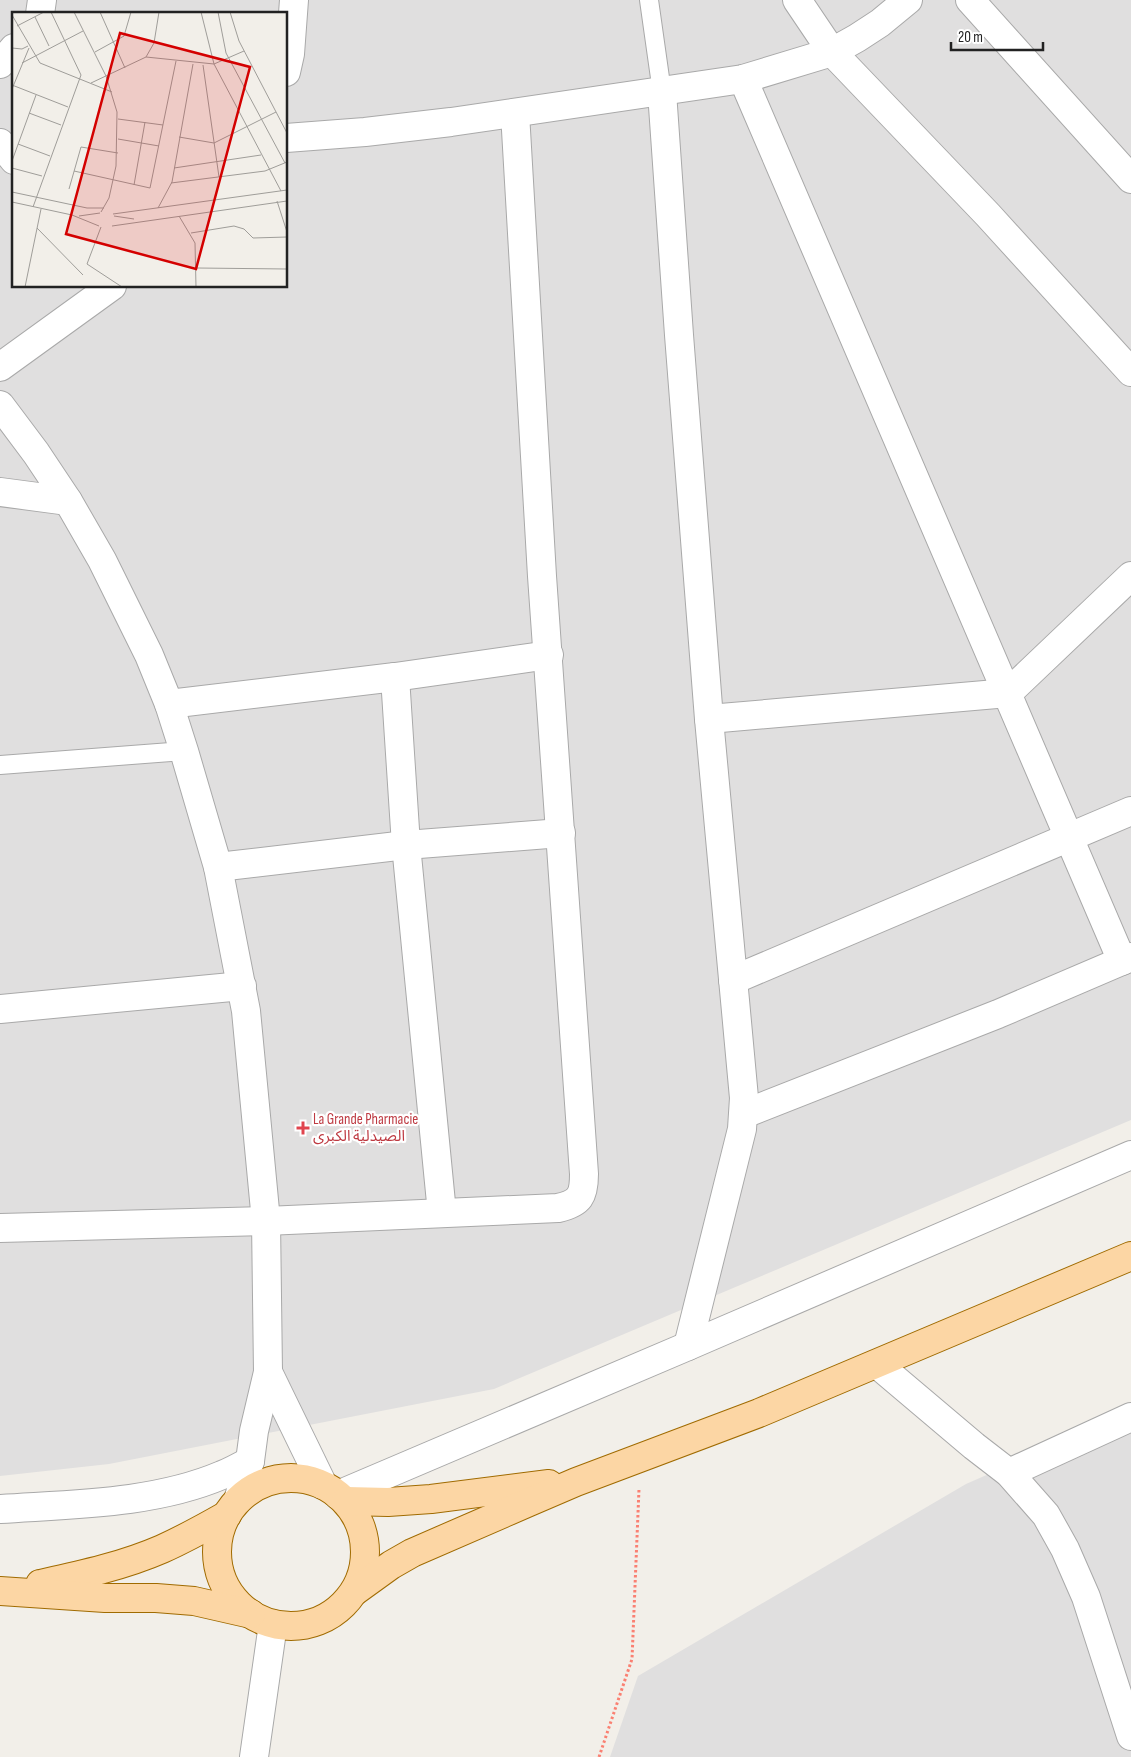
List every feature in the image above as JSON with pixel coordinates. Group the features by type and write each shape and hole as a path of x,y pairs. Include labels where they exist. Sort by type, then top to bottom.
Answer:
{"main road":[{"path":"4,1591 105,1598 156,1598 194,1601 296,1626 319,1621 340,1609 355,1591 412,1552 576,1482 759,1414 1131,1256"},
{"path":"4,1591 94,1572 162,1549 233,1508 257,1487 278,1480 301,1479 336,1494 388,1502 431,1499 520,1487 576,1482"},
{"path":"336,1494 359,1522 366,1544 364,1568 355,1591"},
{"path":"233,1508 219,1536 217,1558 222,1580 234,1599 262,1619"}],"street":[{"path":"288,63 294,0"},
{"path":"797,0 832,52 988,215 1131,372"},
{"path":"288,138 366,132 514,113 743,79 832,52 880,23 908,0"},
{"path":"970,0 1131,179"},
{"path":"0,64 12,50"},
{"path":"743,79 1070,838 1126,959 998,1014 744,1114"},
{"path":"662,92 678,335 709,719 744,1098 744,1114 738,1145 688,1346"},
{"path":"0,1228 266,1221 558,1208 571,1205 582,1197 584,1174 541,557 514,113"},
{"path":"0,143 12,158"},
{"path":"0,367 109,288"},
{"path":"0,405 36,453 68,501 102,560 149,655 169,704 218,867 246,1011 266,1221 268,1372 254,1431 250,1461 233,1508"},
{"path":"0,492 68,501"},
{"path":"709,719 1008,693 1131,576"},
{"path":"169,704 395,677 549,655"},
{"path":"395,677 406,845 442,1213"},
{"path":"734,980 1131,811"},
{"path":"218,867 406,845 561,833"},
{"path":"0,1009 242,986"},
{"path":"268,1372 336,1494 688,1346 1131,1155"},
{"path":"877,1364 1009,1473 1046,1515 1065,1549 1088,1605 1131,1736"},
{"path":"1009,1473 1131,1417"},
{"path":"0,1509 117,1501 145,1496 198,1484 223,1475 250,1461"},
{"path":"254,1757 262,1619"}],"lane":[{"path":"649,0 662,92"},
{"path":"0,765 184,751"}],"path":[{"path":"599,1757 632,1659 640,1458"}],"shaded area":[{"path":"0,0 1131,0 1131,1120 494,1389 109,1464 0,1476"},
{"path":"1131,1412 1131,1757 610,1757 638,1676 966,1484"}],"place":[{"name":"La Grande Pharmacie الصيدلية الكبرى","path":"303,1128"}]}
